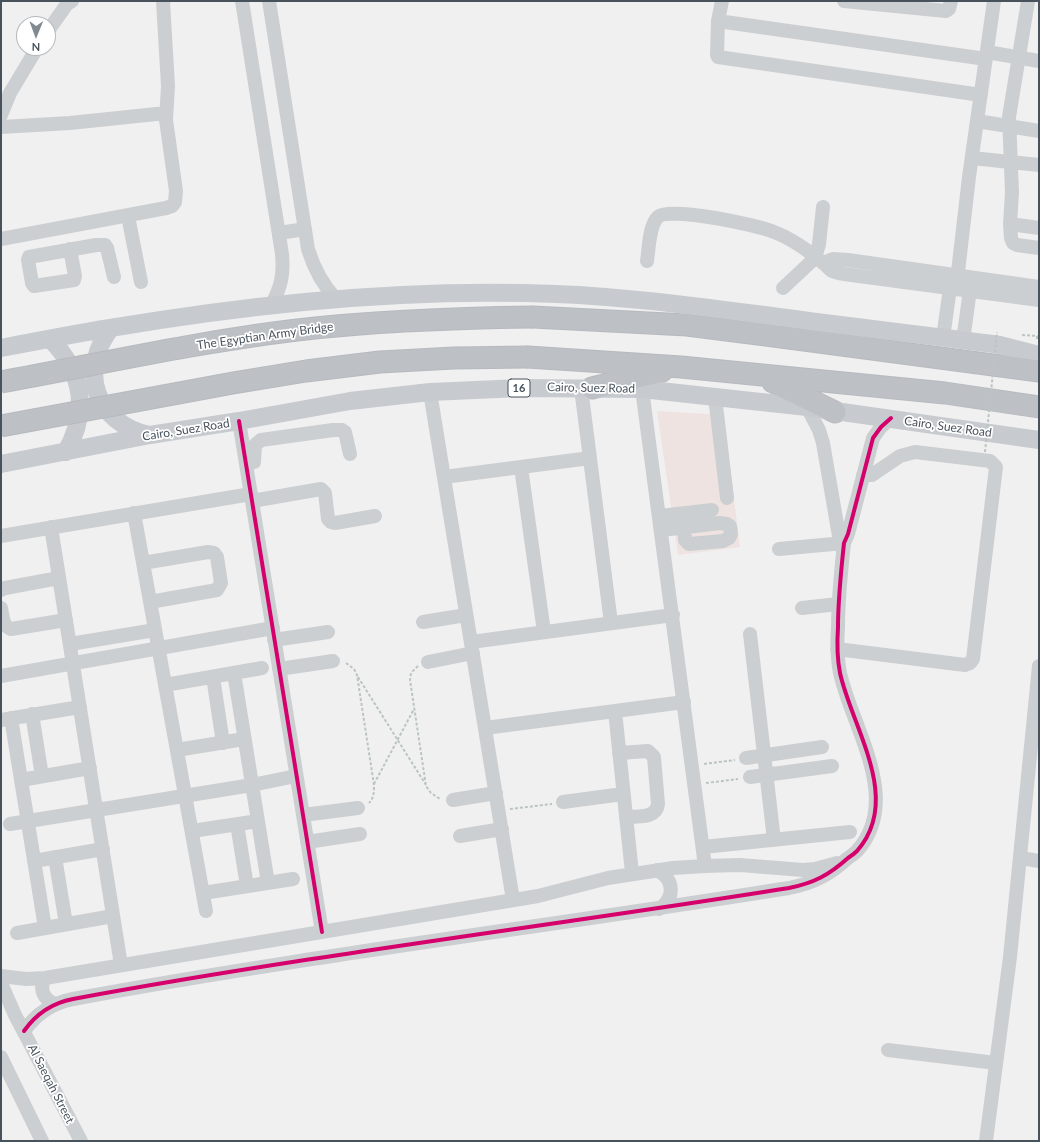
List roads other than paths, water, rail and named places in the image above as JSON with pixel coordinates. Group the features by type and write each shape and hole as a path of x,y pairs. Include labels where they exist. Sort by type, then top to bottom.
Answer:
{"highway":[{"name":"The Egyptian Army Bridge","path":"1,382 218,342 296,330 414,320 532,317 687,325 1039,372"},
{"name":"Cairo, Suez Road","path":"1,426 306,371 380,362 454,358 528,357 681,367 945,393 1039,407"},
{"name":"16","path":"587,388 681,367"},
{"name":"16","path":"759,375 835,412"}],"main road":[{"path":"1,348 111,328 271,306 336,299 390,295 523,293 590,295 652,301 1000,345 1039,355"},
{"path":"111,328 104,337 95,358 95,382 102,404 118,421 138,432 150,435"},
{"path":"50,339 59,348 72,368 79,392 80,405 76,429 66,452"},
{"name":"Cairo, Suez Road","path":"1,464 150,435 350,401 430,392 521,388 642,389 715,396 891,418 1039,440"}],"street":[{"path":"56,20 66,4 72,1"},
{"path":"1,239 166,208 172,206 175,202 176,197 166,113 168,86 163,1"},
{"path":"242,1 279,233 283,268 282,281 271,306"},
{"path":"269,1 305,229 312,263 326,288 336,299"},
{"path":"722,1 718,21 718,57 981,95"},
{"path":"844,1 946,11 949,9 951,1"},
{"path":"943,338 958,286 972,158 994,1"},
{"path":"1028,1 1009,116 1012,192 1010,224 1013,243 1017,245 1039,248"},
{"path":"718,21 986,55 1019,57 1039,61"},
{"path":"1,115 10,93 32,56"},
{"path":"1,127 70,123 166,113"},
{"path":"977,121 1039,131"},
{"path":"972,158 1039,165"},
{"path":"819,260 819,244 823,208"},
{"path":"647,261 653,226 657,217 667,213 684,213 736,222 774,232 819,260"},
{"path":"128,216 141,282"},
{"path":"1010,224 1039,228"},
{"path":"279,233 305,229"},
{"path":"53,230 64,250 105,245 109,252 114,277"},
{"path":"783,288 819,260 834,259 848,260 958,286 1039,300"},
{"path":"958,286 1039,287"},
{"path":"958,286 963,340"},
{"path":"587,388 590,458 611,622"},
{"path":"642,389 661,523 705,866"},
{"path":"430,392 513,900"},
{"path":"715,396 727,498"},
{"path":"807,407 819,430 823,443 839,536 844,543"},
{"path":"24,1031 34,1018 55,1004 82,997 331,956 660,909 799,886 826,876 834,871 856,852 867,838 876,808 876,793 872,769 840,672 837,649 838,604 844,543 848,534 873,438 881,427 891,418"},
{"path":"239,421 322,932"},
{"path":"246,464 254,462 255,445 261,440 338,429 345,432 350,454"},
{"path":"837,649 965,665 970,663 973,657 996,467 990,461 915,452 900,456 872,475 863,475"},
{"path":"444,477 590,458"},
{"path":"521,467 544,632"},
{"path":"1,536 134,514 251,497 321,489 325,493 328,519 331,522 335,523 375,516"},
{"path":"661,523 712,510"},
{"path":"134,514 206,911"},
{"path":"661,523 684,527"},
{"path":"51,527 121,965"},
{"path":"779,549 844,543"},
{"path":"143,563 208,552 214,553 217,557 221,583 218,590 150,602"},
{"path":"1,590 59,578"},
{"path":"802,608 838,604"},
{"path":"1,608 4,624 11,629 66,620"},
{"path":"423,622 466,615"},
{"path":"428,662 472,648 544,632 673,615"},
{"path":"70,644 155,630"},
{"path":"1,676 159,649 273,634 328,632"},
{"path":"750,634 774,840"},
{"path":"279,669 333,661"},
{"path":"986,1141 1010,957 1039,666"},
{"path":"165,685 262,668"},
{"path":"234,673 268,883"},
{"path":"213,677 224,743"},
{"path":"485,728 684,702"},
{"path":"45,928 21,780 6,719 80,706"},
{"path":"615,711 632,874"},
{"path":"32,714 42,776"},
{"path":"177,750 244,740"},
{"path":"746,758 822,747"},
{"path":"619,753 648,751 654,757 658,809 650,815 626,817"},
{"path":"790,752 792,771"},
{"path":"750,777 832,766"},
{"path":"21,780 90,768"},
{"path":"10,824 252,785 296,776"},
{"path":"453,800 496,793"},
{"path":"563,802 623,794"},
{"path":"303,815 358,808"},
{"path":"192,831 258,821"},
{"path":"237,824 247,886"},
{"path":"460,836 502,829"},
{"path":"703,847 850,832"},
{"path":"307,842 360,834"},
{"path":"34,861 103,849"},
{"path":"55,857 66,924"},
{"path":"1,976 22,979 45,978 513,900 657,870 705,866 757,866 803,870 826,866 848,858"},
{"path":"1020,858 1039,861"},
{"path":"657,870 667,877 671,888 668,900 660,909"},
{"path":"203,893 293,879"},
{"path":"17,933 113,916"},
{"path":"45,978 43,982 43,993 45,998 55,1004"},
{"name":"Al Saeqah Street","path":"1,983 81,1141"},
{"path":"888,1050 996,1064"},
{"path":"1,1057 42,1141"}]}
